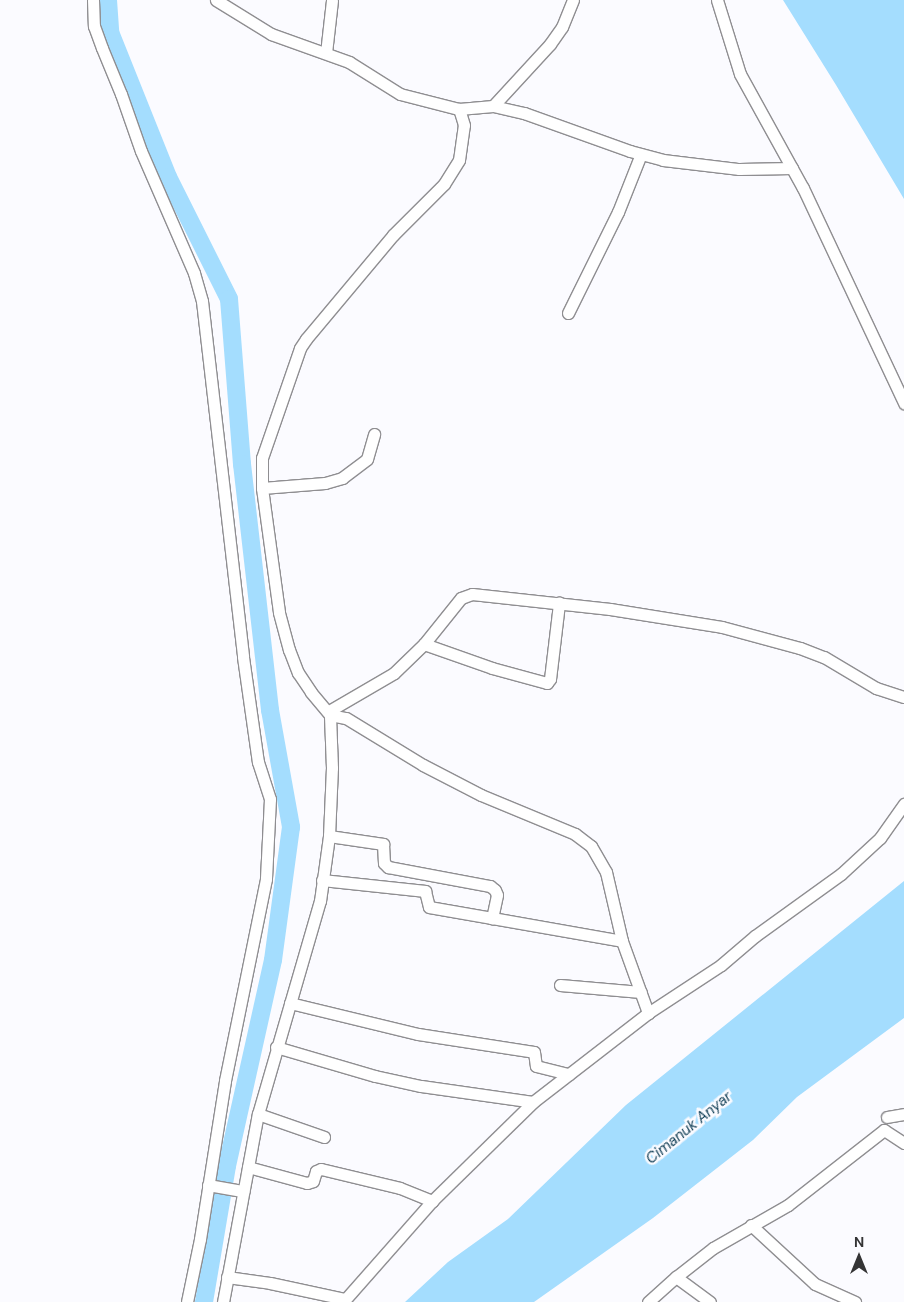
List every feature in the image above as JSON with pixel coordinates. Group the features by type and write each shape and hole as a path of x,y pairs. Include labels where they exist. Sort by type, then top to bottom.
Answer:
{"street":[{"path":"93,0 94,26 122,94 141,151 194,273 202,301 243,657 258,762 270,799 266,879 225,1081 211,1186 187,1302"},
{"path":"216,0 271,34 349,62 400,94 459,109 493,106 524,113 641,154 664,160 739,169 792,168"},
{"path":"326,53 332,0"},
{"path":"493,106 550,44 562,27 573,0"},
{"path":"717,0 740,74 792,168 904,403"},
{"path":"459,109 464,126 462,146 459,160 444,184 393,234 352,281 300,348 262,458 262,488 279,612 289,650 298,673 310,692 329,713 346,718 423,765 481,795 576,834 590,846 606,872 622,941 648,1013"},
{"path":"568,313 618,212 641,154"},
{"path":"262,488 324,483 342,478 367,460 374,434"},
{"path":"329,713 394,673 424,644 466,594 559,603 722,627 800,648 824,657 876,688 904,697"},
{"path":"424,644 492,668 547,683 550,679 559,603"},
{"path":"224,1302 240,1191 248,1167 258,1114 320,901 329,836 332,768 329,713"},
{"path":"228,1277 270,1283 344,1301 432,1201 533,1102 648,1013 721,965 755,936 841,874 880,838 904,804"},
{"path":"329,836 384,844 384,863 388,867 490,886 497,895 492,918"},
{"path":"322,880 425,892 429,907 622,941"},
{"path":"560,985 640,992"},
{"path":"290,1003 418,1034 534,1052 536,1066 568,1074"},
{"path":"276,1047 352,1071 384,1078 533,1102"},
{"path":"258,1114 324,1137"},
{"path":"887,1117 904,1114"},
{"path":"648,1302 676,1277 714,1248 788,1205 884,1130 904,1143"},
{"path":"248,1167 307,1183 313,1181 316,1171 321,1169 400,1188 432,1201"},
{"path":"211,1186 240,1191"},
{"path":"751,1225 815,1284 854,1302"},
{"path":"676,1277 710,1302"}],"water":[{"path":"783,0 904,0 904,199 836,85"},
{"name":"Cimanuk Anyar","path":"904,881 904,1018 797,1097 753,1140 653,1218 534,1302 405,1302 448,1262 508,1219 626,1105"}],"waterway":[{"path":"108,0 110,32 168,177 229,299 242,464 270,710 291,827 273,960 227,1166 204,1302"}]}
